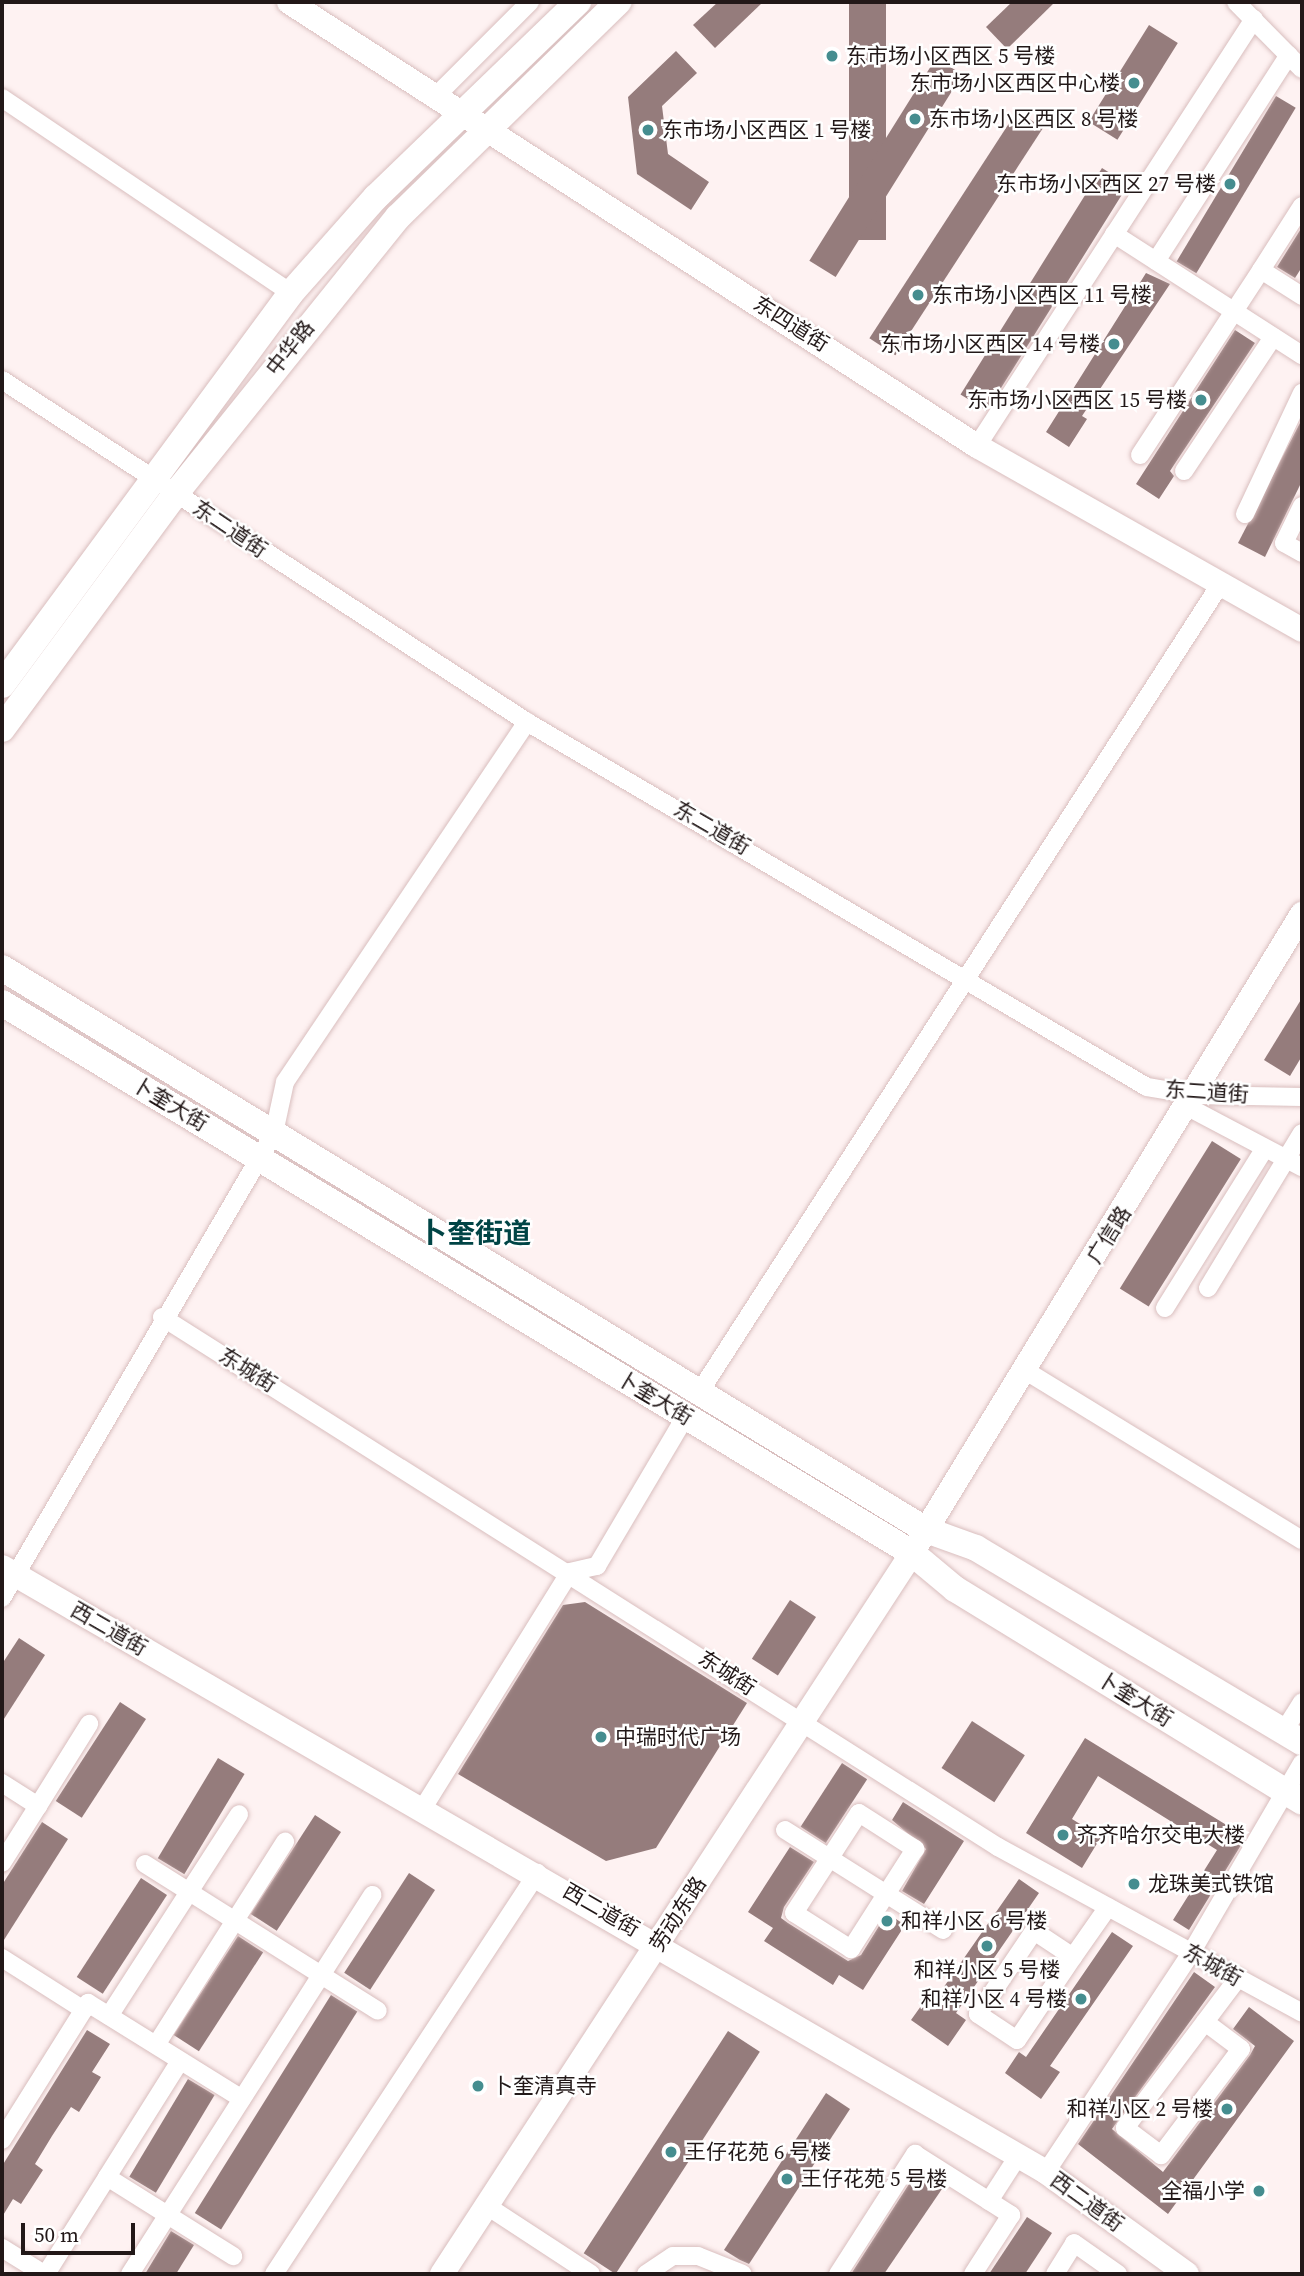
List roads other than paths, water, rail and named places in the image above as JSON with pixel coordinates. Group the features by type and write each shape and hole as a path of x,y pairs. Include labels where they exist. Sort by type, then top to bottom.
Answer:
{"main road":[{"name":"东四道街","path":"289,2 487,134 977,446 1219,586 1302,630"},
{"name":"中华路","path":"2,685 151,476 291,293 376,197 578,2"},
{"name":"中华路","path":"2,729 176,493 398,217 487,134 618,2"},
{"name":"广信路","path":"912,1553 1192,1101 1302,914"},
{"name":"卜奎大街","path":"2,968 926,1530 976,1548 1293,1736"},
{"name":"卜奎大街","path":"2,1003 912,1553 955,1589 1294,1797"},
{"name":"劳动东路","path":"442,2274 912,1553"},
{"name":"西二道街","path":"9,1571 660,1943 1046,2172 1187,2274"}],"street":[{"path":"434,98 530,2"},
{"path":"1236,2 1302,69"},
{"path":"977,446 1254,19"},
{"path":"1156,261 1289,55"},
{"path":"2,98 291,293"},
{"path":"1140,455 1302,206"},
{"path":"1114,234 1302,355"},
{"path":"1261,270 1300,291"},
{"path":"1184,471 1273,337"},
{"name":"东二道街","path":"2,380 527,722 1147,1087 1192,1101 1299,1092"},
{"path":"1245,514 1302,393"},
{"path":"1302,506 1284,543 1302,553"},
{"path":"699,1393 969,980 1219,586"},
{"path":"2,1598 9,1571 274,1133 285,1082 527,722"},
{"path":"1192,1101 1263,1151 1294,1163"},
{"path":"1208,1288 1294,1163 1302,1133"},
{"path":"1165,1308 1263,1151"},
{"name":"东城街","path":"162,1317 570,1572 998,1847 1302,2013"},
{"path":"1026,1371 1302,1540"},
{"path":"423,1808 570,1572 597,1566 685,1417"},
{"path":"1293,1736 1302,1702"},
{"path":"2,1863 89,1724"},
{"path":"1046,2172 1294,1797 1302,1763"},
{"path":"2,1783 38,1805"},
{"path":"859,1813 915,1849 886,1895 851,1950 794,1913 859,1813"},
{"path":"109,2017 239,1814"},
{"path":"785,1830 943,1930"},
{"path":"156,2045 285,1842"},
{"path":"145,1864 378,2011"},
{"path":"274,2274 537,1873"},
{"path":"130,2274 372,1895"},
{"path":"1073,1957 1034,1931 978,2014 1017,2040 1108,1907"},
{"path":"2,1958 84,2010"},
{"path":"1205,2022 1241,2049 1161,2155 1125,2128 1238,1978"},
{"path":"2,2140 89,2003 242,2099"},
{"path":"2,2248 45,2274 180,2060"},
{"path":"838,2274 915,2154 1011,2215 973,2274"},
{"path":"989,2201 1018,2157"},
{"path":"107,2177 233,2256"},
{"path":"487,2206 591,2274"},
{"path":"1055,2274 1074,2243 1118,2274"},
{"path":"646,2274 673,2256 698,2256 743,2274"}],"place":[{"name":"东市场小区西区 5 号楼","path":"832,56"},
{"name":"东市场小区西区中心楼","path":"1134,83"},
{"name":"东市场小区西区 8 号楼","path":"915,119"},
{"name":"东市场小区西区 1 号楼","path":"648,130"},
{"name":"东市场小区西区 27 号楼","path":"1230,184"},
{"name":"东市场小区西区 11 号楼","path":"918,295"},
{"name":"东市场小区西区 14 号楼","path":"1114,344"},
{"name":"东市场小区西区 15 号楼","path":"1201,400"},
{"name":"中瑞时代广场","path":"601,1737"},
{"name":"齐齐哈尔交电大楼","path":"1063,1835"},
{"name":"龙珠美式铁馆","path":"1134,1884"},
{"name":"和祥小区 6 号楼","path":"887,1921"},
{"name":"和祥小区 5 号楼","path":"987,1946"},
{"name":"和祥小区 4 号楼","path":"1081,1999"},
{"name":"卜奎清真寺","path":"478,2086"},
{"name":"和祥小区 2 号楼","path":"1227,2109"},
{"name":"王仔花苑 6 号楼","path":"671,2152"},
{"name":"王仔花苑 5 号楼","path":"787,2179"},
{"name":"全福小学","path":"1259,2191"}],"district":[{"name":"卜奎街道","path":"475,1233"}]}
